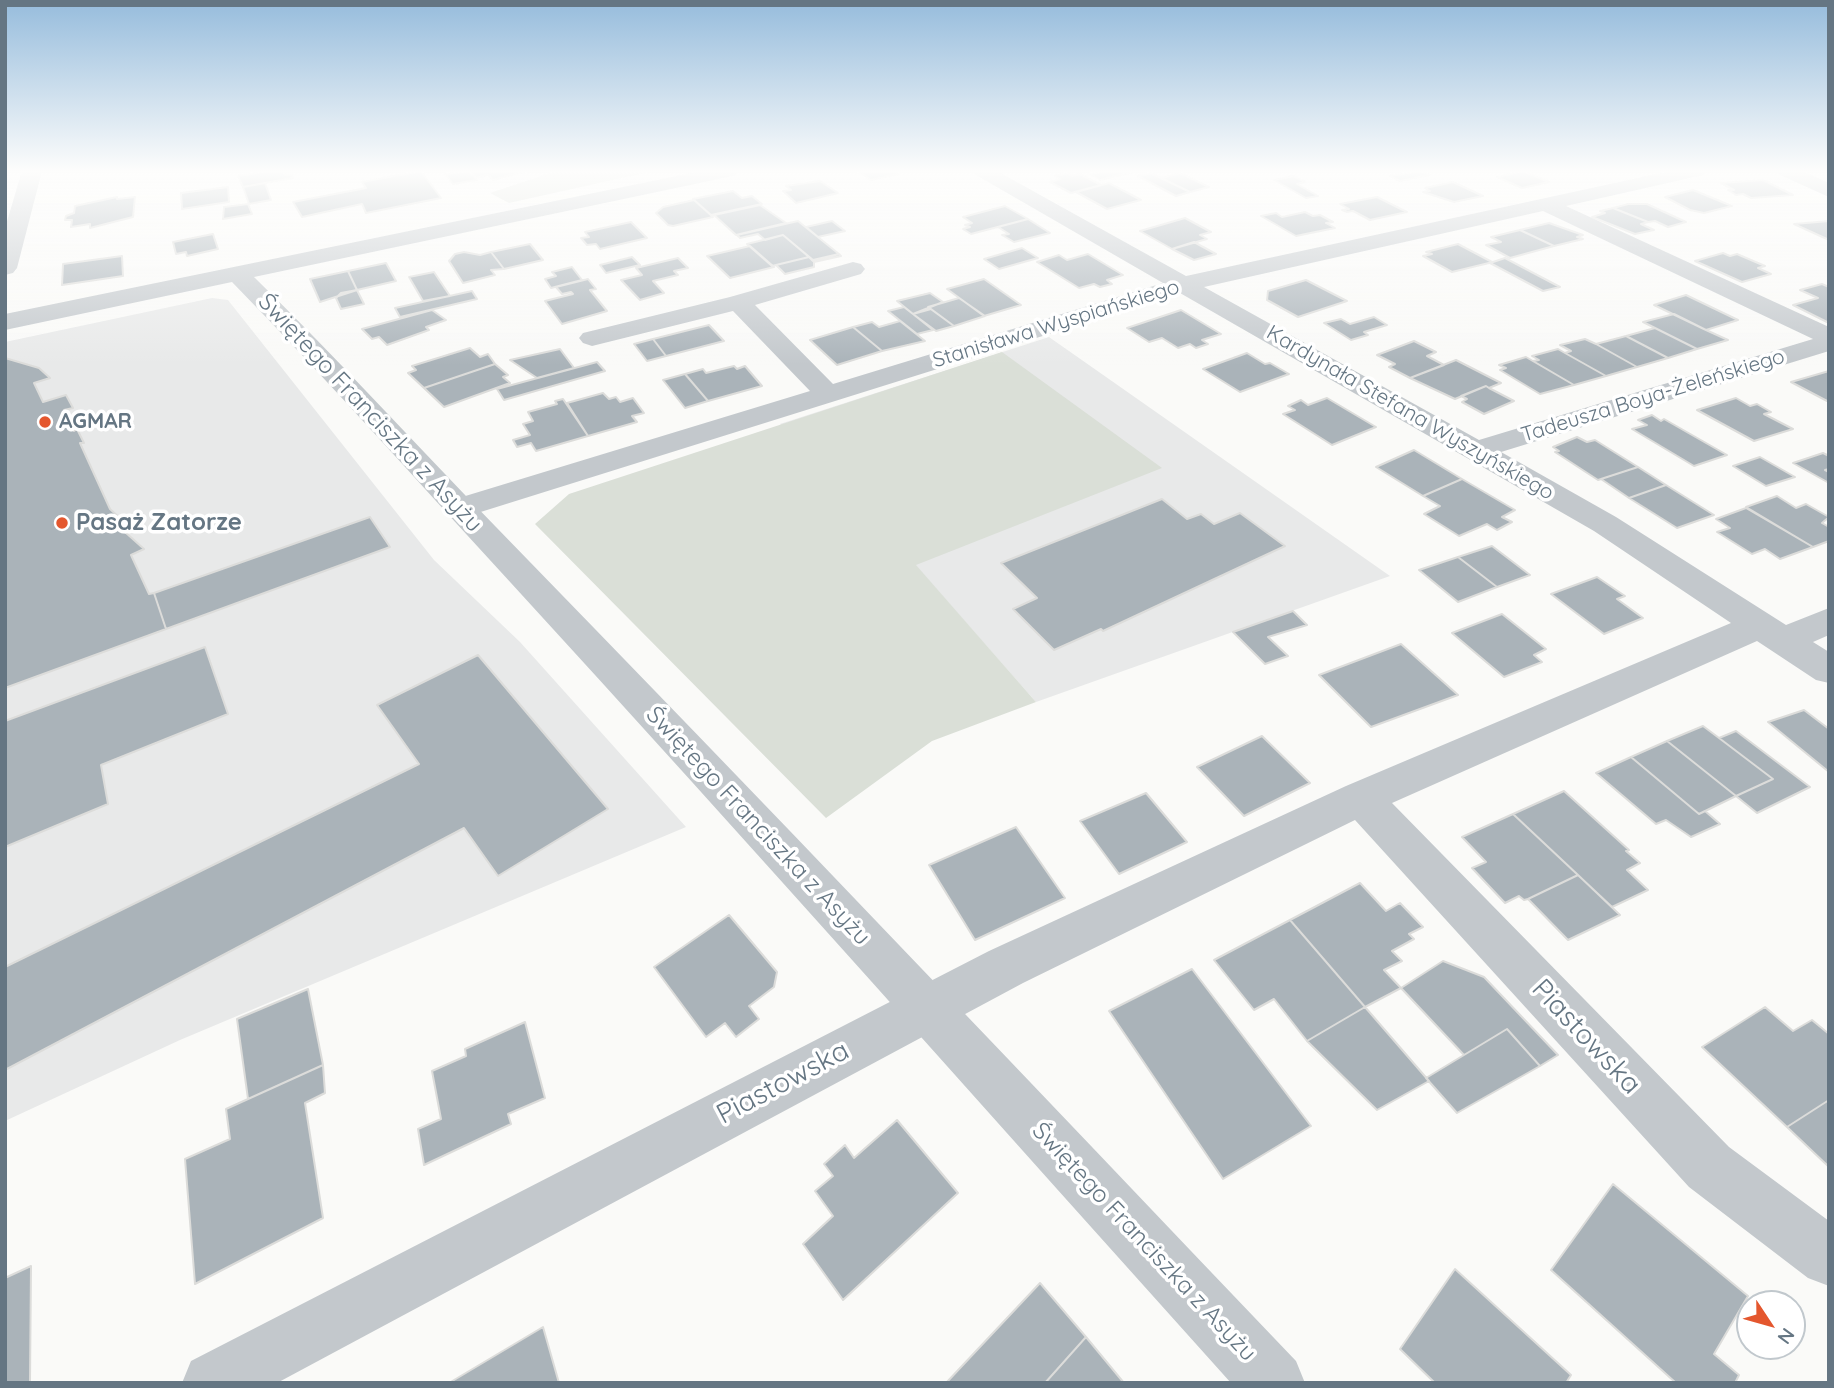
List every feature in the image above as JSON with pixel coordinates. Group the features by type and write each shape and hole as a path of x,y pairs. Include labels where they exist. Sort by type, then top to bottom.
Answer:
{"street":[{"path":"5,268 14,236"},
{"path":"5,322 420,236"},
{"name":"Kardynała Stefana Wyszyńskiego","path":"1098,236 1605,524 1829,670"},
{"name":"Stanisława Wyspiańskiego","path":"460,508 1184,284 1402,236"},
{"name":"Tadeusza Boya-Żeleńskiego","path":"1613,236 1829,337"},
{"path":"592,338 737,302 853,269"},
{"name":"Świętego Franciszka z Asyżu","path":"238,274 333,369 460,508 749,814 926,1009 1274,1383"},
{"path":"737,302 828,394"},
{"name":"Tadeusza Boya-Żeleńskiego","path":"1477,450 1829,343"},
{"name":"Piastowska","path":"213,1383 1006,967 1361,798 1772,633 1829,620"},
{"name":"Piastowska","path":"1361,798 1709,1167 1829,1257"}],"shaded area":[{"path":"212,298 228,300 434,560 520,642 686,827 180,1040 5,1121 5,342"},
{"path":"1049,337 1390,576 1036,702 915,565 780,424"},
{"path":"1002,352 1162,468 916,565 1036,702 932,741 826,818 535,524 569,494"}],"building":[{"path":"214,236 218,249 187,256 186,252 176,254 173,242"},
{"path":"645,236 647,238 600,249 596,244 587,245 581,238"},
{"path":"760,236 780,236 765,240"},
{"path":"784,236 816,236 839,254 813,260"},
{"path":"784,236 809,257 772,266 747,244"},
{"path":"1003,236 1039,236 1014,242"},
{"path":"1148,236 1201,236 1207,239 1172,249"},
{"path":"1532,236 1581,236 1577,237 1583,239 1554,246"},
{"path":"1532,236 1554,246 1510,258 1486,245 1501,242 1491,237"},
{"path":"1194,242 1216,254 1194,260 1172,249"},
{"path":"530,244 543,260 504,269 491,252"},
{"path":"1458,244 1493,262 1452,272 1423,256 1432,254 1426,252"},
{"path":"750,246 774,267 730,278 707,256"},
{"path":"1022,248 1038,258 999,269 984,259"},
{"path":"464,252 480,255 491,252 504,269 491,270 495,275 463,283 449,261 455,254"},
{"path":"1723,253 1730,256 1737,254 1765,266 1758,268 1771,274 1742,282 1695,261"},
{"path":"839,254 841,256 814,262 814,267 785,274 776,265 809,257 813,261"},
{"path":"1088,254 1123,275 1107,280 1112,284 1100,287 1094,284 1079,288 1037,262 1059,255 1067,260"},
{"path":"122,256 123,276 62,285 63,264"},
{"path":"632,257 640,265 606,273 600,265"},
{"path":"678,258 688,268 674,271 678,275 653,281 664,293 640,300 621,280 642,275 636,268"},
{"path":"1505,258 1560,287 1543,291 1490,263"},
{"path":"386,263 396,281 357,290 348,271"},
{"path":"572,267 582,280 551,288 545,279 556,276 552,272"},
{"path":"348,271 357,290 320,302 310,279"},
{"path":"434,272 450,296 423,301 409,277"},
{"path":"588,279 596,289 590,290 607,311 562,324 545,301 573,294 562,294 556,287"},
{"path":"984,279 1021,305 984,316 947,289"},
{"path":"1306,280 1347,301 1298,317 1267,300 1268,291"},
{"path":"1822,284 1829,287 1829,323 1793,305 1818,298 1800,290"},
{"path":"357,290 364,304 341,309 336,298 341,293"},
{"path":"472,291 477,299 400,317 395,308"},
{"path":"930,293 943,302 913,314 897,301"},
{"path":"1686,295 1738,320 1706,330 1654,305"},
{"path":"959,298 985,316 954,326 928,307"},
{"path":"904,307 933,330 917,334 888,311"},
{"path":"931,309 954,326 936,331 913,314"},
{"path":"432,310 446,320 426,327 429,330 387,345 379,337 372,339 362,329"},
{"path":"1181,310 1221,334 1202,340 1208,344 1196,348 1190,344 1178,348 1162,338 1149,342 1127,328"},
{"path":"1674,314 1728,340 1697,349 1643,322"},
{"path":"1374,317 1387,325 1364,332 1368,335 1351,340 1324,323 1341,319 1350,324"},
{"path":"900,321 925,341 882,351 853,327 872,322 879,327"},
{"path":"709,325 724,341 666,356 653,339"},
{"path":"853,327 882,351 837,365 810,340"},
{"path":"1655,328 1697,349 1668,358 1626,336"},
{"path":"1626,336 1668,358 1637,367 1596,344"},
{"path":"653,339 666,356 647,361 634,344"},
{"path":"1585,339 1637,367 1606,376 1565,353 1571,351 1560,345"},
{"path":"1414,341 1436,352 1427,356 1444,365 1410,378 1389,367 1395,364 1377,355"},
{"path":"470,348 480,357 488,354 495,364 424,388 408,373 416,370 412,366"},
{"path":"560,349 574,368 537,378 510,360"},
{"path":"1558,349 1606,376 1574,385 1533,361 1539,360 1532,356"},
{"path":"1247,353 1289,374 1240,392 1203,369"},
{"path":"1526,357 1574,385 1540,394 1500,370 1506,368 1499,365"},
{"name":"Pasaż Zatorze","path":"5,358 39,368 50,378 34,383 43,402 66,395 73,408 64,410 74,431 77,429 84,443 80,443 110,509 123,521 116,524 144,549 131,555 149,594 154,593 166,629 5,688"},
{"path":"1456,360 1501,383 1455,399 1410,378"},
{"path":"597,362 605,371 504,400 497,389"},
{"path":"495,364 508,375 503,377 510,383 444,407 424,388"},
{"path":"734,366 737,369 745,366 762,386 708,401 685,374 703,369 706,373"},
{"path":"1829,371 1829,402 1791,382"},
{"path":"685,374 708,401 685,408 663,380"},
{"path":"1486,386 1514,401 1484,414 1462,402 1467,399 1461,396"},
{"path":"603,393 609,399 616,397 620,402 633,398 644,413 632,416 637,422 588,436 567,403"},
{"path":"1327,398 1376,427 1332,445 1283,414 1295,410 1288,406 1301,400 1308,405"},
{"path":"1736,398 1750,406 1757,404 1771,412 1764,414 1793,429 1754,441 1697,410"},
{"path":"563,399 588,436 536,451 531,443 517,447 513,440 530,435 523,424 533,421 528,412 557,404 555,401"},
{"path":"1652,415 1661,421 1664,419 1727,455 1694,466 1632,429 1647,425 1638,420"},
{"path":"1577,437 1587,442 1595,440 1638,467 1598,480 1555,452 1559,451 1553,447"},
{"path":"1414,450 1462,479 1423,496 1376,467"},
{"path":"1823,453 1829,456 1829,469 1825,470 1829,472 1829,483 1793,463"},
{"path":"1760,457 1795,477 1766,486 1733,466"},
{"path":"1638,467 1666,485 1629,498 1601,479"},
{"path":"1462,479 1515,510 1502,517 1512,522 1497,530 1487,524 1459,536 1424,514 1440,506 1423,496"},
{"path":"1666,485 1714,515 1677,528 1629,498"},
{"path":"1777,496 1796,508 1806,504 1829,517 1822,523 1829,527 1829,541 1813,547 1746,507"},
{"path":"1162,499 1187,519 1201,514 1214,524 1240,513 1285,546 1103,631 1101,629 1054,650 1013,609 1037,598 1001,563"},
{"path":"1746,508 1813,547 1780,559 1765,549 1752,554 1717,532 1730,528 1716,519"},
{"path":"370,517 390,547 166,629 154,593"},
{"path":"1492,546 1530,575 1497,587 1458,557"},
{"path":"1458,557 1497,587 1458,602 1419,570"},
{"path":"1597,577 1625,596 1617,599 1643,618 1604,634 1551,594"},
{"path":"1293,611 1307,625 1268,637 1288,656 1265,664 1233,632"},
{"path":"1502,614 1546,649 1534,655 1542,662 1504,677 1452,633"},
{"path":"1401,644 1458,695 1371,727 1319,675"},
{"path":"205,647 228,714 101,765 108,804 5,847 5,721"},
{"path":"478,655 608,809 498,876 464,828 5,1070 5,967 419,764 377,705"},
{"path":"1804,710 1829,729 1829,772 1768,722"},
{"path":"1703,726 1773,779 1736,796 1667,741"},
{"path":"1736,731 1810,787 1757,813 1736,796 1773,779 1719,738"},
{"path":"1262,736 1310,783 1244,816 1197,767"},
{"path":"1667,741 1736,796 1699,814 1631,757"},
{"path":"1631,757 1699,814 1705,811 1720,824 1691,837 1666,820 1656,824 1596,773"},
{"path":"1564,791 1629,850 1626,851 1640,863 1627,870 1648,890 1612,907 1513,814"},
{"path":"1146,793 1187,842 1119,874 1080,821"},
{"path":"1513,814 1578,875 1528,899 1524,900 1519,896 1505,903 1472,868 1486,862 1462,837"},
{"path":"1016,827 1065,898 975,940 929,865"},
{"path":"1578,875 1620,915 1568,940 1528,899"},
{"path":"1360,883 1386,911 1400,903 1423,927 1409,934 1414,939 1392,951 1402,961 1384,970 1401,988 1365,1007 1290,920"},
{"path":"729,915 777,972 774,987 749,1006 759,1019 736,1037 725,1023 706,1037 654,967"},
{"path":"1290,920 1365,1007 1307,1041 1274,999 1254,1010 1214,960"},
{"path":"1443,961 1484,977 1558,1055 1540,1066 1507,1029 1464,1055 1401,988"},
{"path":"1192,969 1311,1126 1223,1179 1109,1011"},
{"path":"308,989 323,1065 248,1099 237,1019"},
{"path":"1365,1007 1429,1081 1377,1110 1307,1041"},
{"path":"1765,1007 1793,1031 1812,1020 1829,1034 1829,1100 1787,1127 1702,1047"},
{"path":"525,1022 545,1098 508,1114 511,1124 424,1165 418,1129 441,1119 432,1071 466,1056 465,1049"},
{"path":"1507,1029 1540,1066 1457,1113 1426,1078"},
{"path":"323,1065 325,1093 305,1103 323,1218 195,1284 185,1159 230,1139 226,1109"},
{"path":"1829,1100 1829,1167 1787,1127"},
{"path":"897,1120 958,1193 843,1300 803,1244 833,1216 815,1191 833,1176 824,1164 845,1145 854,1158"},
{"path":"1613,1184 1741,1290 1736,1290 1736,1316 1714,1354 1739,1375 1735,1383 1676,1383 1551,1270"},
{"path":"31,1266 30,1382 5,1383 5,1278"},
{"path":"1455,1269 1571,1375 1566,1383 1435,1383 1400,1349"},
{"path":"1040,1283 1086,1337 1045,1383 946,1383"},
{"path":"543,1327 559,1383 449,1383"},
{"path":"1086,1337 1124,1383 1045,1383"}],"place":[{"name":"AGMAR","path":"45,422"},
{"name":"Pasaż Zatorze","path":"62,523"}]}
